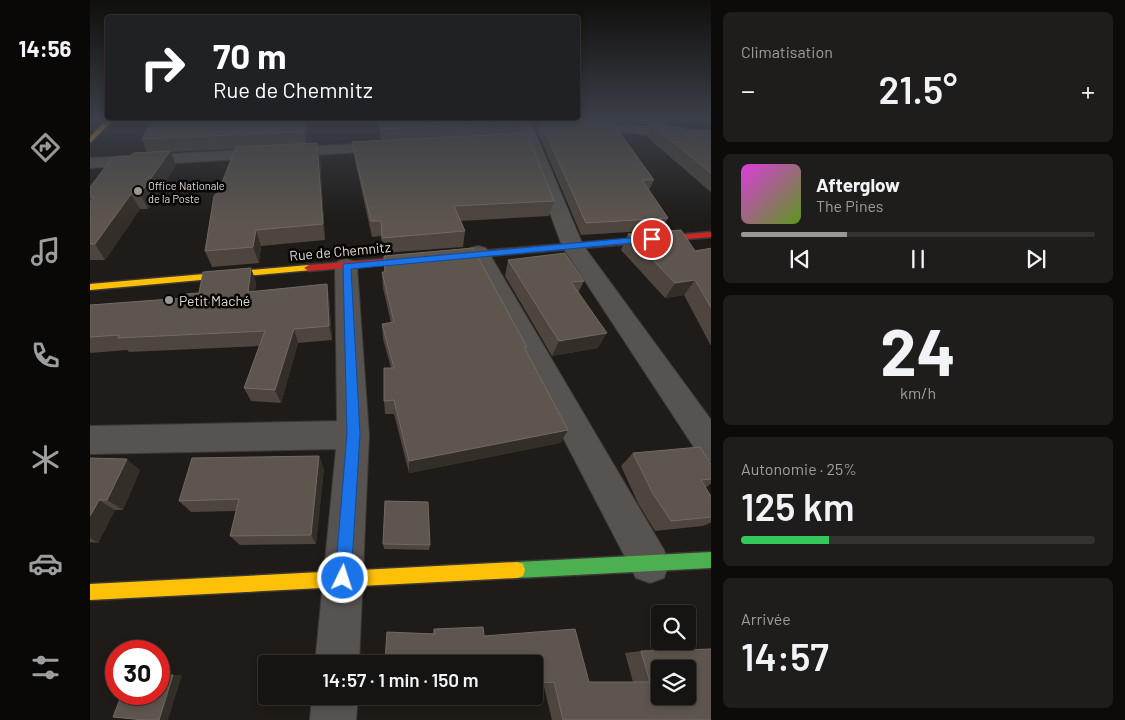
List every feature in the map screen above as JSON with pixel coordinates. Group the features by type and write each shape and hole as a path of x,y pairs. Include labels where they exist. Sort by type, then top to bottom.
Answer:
{"street":[{"path":"90,163 274,154"},
{"path":"536,154 573,246 711,448"},
{"name":"Rue de Chemnitz","path":"90,287 711,234"},
{"path":"478,253 650,564"},
{"path":"338,655 353,434 346,266"},
{"path":"90,440 353,434"},
{"path":"90,592 711,560"},
{"path":"333,720 334,705"}],"building":[{"path":"133,154 168,154 140,194 131,194 95,244 90,244 90,202 94,197 90,197 90,187 113,157 131,156"},
{"path":"233,154 318,154 323,224 256,230 253,247 205,251 214,196 219,190"},
{"path":"355,154 535,154 554,201 454,206 465,231 382,238 381,221 371,221"},
{"path":"555,154 635,154 654,180 642,180 668,218 586,223"},
{"path":"687,154 711,154 711,173"},
{"path":"681,230 695,251 711,248 711,307 695,280 675,283 628,234"},
{"path":"473,248 527,347 524,347 568,430 409,461 394,400 384,401 384,368 394,368 382,324 394,322 382,272 385,272 384,256"},
{"path":"565,253 584,281 571,282 607,333 559,341 508,260"},
{"path":"251,268 248,292 327,284 329,326 294,329 275,390 244,388 265,331 118,338 119,335 90,337 90,305 184,298 186,294 199,293 203,272"},
{"path":"700,447 711,464 711,479 701,480 711,496 711,517 671,521 652,492 633,453"},
{"path":"319,456 311,535 230,536 239,499 179,501 192,458"},
{"path":"90,458 127,459 107,500 99,500 90,516"},
{"path":"385,501 428,502 430,545 383,544"},
{"path":"483,627 484,636 575,629 589,682 650,682 641,651 711,649 711,720 563,720 554,682 543,683 543,655 385,655 387,632 435,634 434,629"},
{"path":"118,705 164,705 159,720 113,717"}],"traffic: fast":[{"path":"517,570 711,560"}],"traffic: slow":[{"path":"90,287 309,268"},
{"path":"90,592 517,570"}],"traffic: jam":[{"path":"309,268 711,234"}],"place":[{"name":"Office Nationale de la Poste","path":"138,191"},
{"name":"Petit Maché","path":"169,300"}],"route":[{"path":"343,578 353,434 346,266 652,239"}]}
